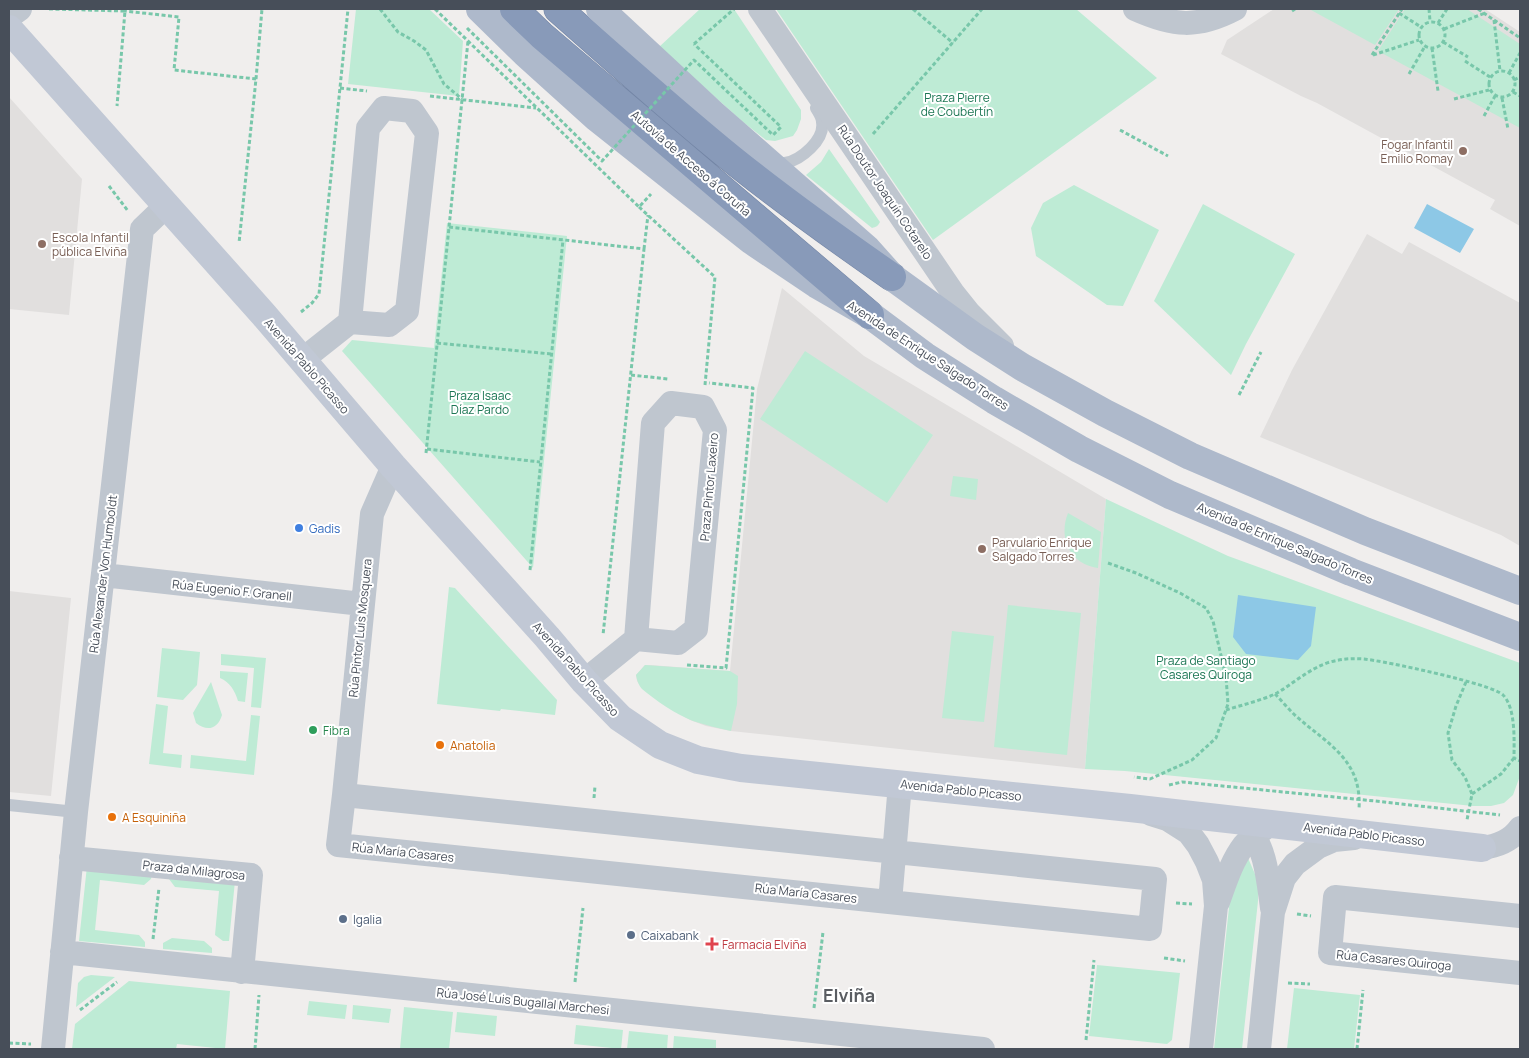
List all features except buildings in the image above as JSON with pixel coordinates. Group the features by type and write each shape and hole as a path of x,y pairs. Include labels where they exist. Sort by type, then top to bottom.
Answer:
{"highway":[{"name":"Autovía de Acceso á Coruña","path":"514,9 870,315"},
{"path":"558,9 711,142 824,230 892,278"}],"main road":[{"path":"600,9 767,162 867,249 892,278 975,337 1022,367 1105,413 1190,456 1365,532 1520,591"},
{"name":"Avenida de Enrique Salgado Torres","path":"473,19 525,52 597,118 752,241 816,284 870,315 925,356 994,400 1079,449 1170,495 1351,572 1520,637"}],"street":[{"path":"9,17 20,9"},
{"name":"Rúa Doutor Joaquín Cotarelo","path":"760,9 953,293 969,313 1022,367"},
{"path":"1135,9 1166,20 1185,23 1205,16 1225,14 1235,9"},
{"name":"Avenida Pablo Picasso","path":"9,30 264,315 393,466 547,637 584,681 620,718 660,745 698,760 741,768 1130,808 1256,826 1375,836 1482,848 1518,841"},
{"path":"302,360 350,322 389,325 407,311 427,133 412,111 384,108 368,128 350,322"},
{"name":"Rúa Alexander Von Humboldt","path":"53,1049 71,858 142,229 166,206"},
{"path":"584,681 636,639 653,423 671,403 703,407"},
{"name":"Praza Pintor Laxeiro","path":"636,639 678,643 696,629 715,430 703,407"},
{"name":"Rúa Pintor Luis Mosquera","path":"344,795 372,514 393,466"},
{"name":"Rúa Eugenio F. Granell","path":"103,575 362,604"},
{"path":"890,902 900,784"},
{"name":"Rúa María Casares","path":"344,795 894,852 1155,879 1150,929 338,845 344,795"},
{"path":"1130,808 1167,819 1189,833 1198,845 1214,880 1216,906 1201,1049"},
{"path":"1216,906 1235,859 1256,826"},
{"path":"1256,826 1268,875 1272,912 1259,1049"},
{"path":"1272,912 1284,878 1307,853 1334,840 1375,836"},
{"name":"Praza da Milagrosa","path":"71,858 250,875 242,972"},
{"name":"Rúa Casares Quiroga","path":"1520,916 1335,898 1330,953 1520,973"},
{"name":"Rúa José Luis Bugallal Marchesi","path":"62,952 983,1049"}],"lane":[{"path":"748,9 817,109 822,122 822,131 813,148 798,158 785,163 767,162"},
{"path":"9,805 76,812"}],"path":[{"path":"49,9 125,10 179,17 174,70 256,79"},
{"path":"239,243 262,9"},
{"path":"301,312 312,304 319,294 348,9"},
{"path":"380,9 398,32 426,50 444,84 462,99 538,108"},
{"path":"435,9 648,215 715,277 703,407"},
{"path":"473,19 602,161 694,60 773,135 781,127 694,44 734,9"},
{"path":"913,9 953,43"},
{"path":"872,135 982,9"},
{"path":"1402,9 1372,55 1419,40"},
{"path":"1428,9 1430,21"},
{"path":"1438,23 1447,9"},
{"path":"1478,9 1520,38"},
{"path":"116,106 125,10"},
{"path":"1399,13 1421,27"},
{"path":"1444,29 1485,13"},
{"path":"1494,20 1500,71"},
{"path":"1430,21 1438,23 1444,29 1445,34 1443,42 1432,48 1425,46 1419,40 1418,33 1421,27 1430,21"},
{"path":"468,40 427,451 540,462"},
{"path":"1443,42 1468,57"},
{"path":"1409,74 1425,46"},
{"path":"1432,48 1438,91"},
{"path":"1509,73 1520,53"},
{"path":"1465,61 1490,77"},
{"path":"1500,71 1509,73 1514,80 1513,92 1502,98 1495,96 1489,90 1488,83 1490,77 1495,72 1500,71"},
{"path":"1514,80 1520,77"},
{"path":"1454,99 1489,90"},
{"path":"1513,92 1520,96"},
{"path":"1484,116 1495,96"},
{"path":"1502,98 1508,129"},
{"path":"1120,130 1168,156"},
{"path":"640,206 652,193"},
{"path":"603,641 648,215"},
{"path":"449,227 644,249"},
{"path":"530,570 563,240"},
{"path":"437,343 551,354"},
{"path":"1239,395 1261,352"},
{"path":"1108,563 1136,572 1206,608 1213,621 1226,677 1228,704 1216,738 1192,760 1150,779 1134,777"},
{"path":"1226,710 1275,694 1328,662 1346,658 1392,663 1486,687 1503,694 1510,706 1514,758 1501,774 1472,794"},
{"path":"1466,682 1448,733 1452,760 1465,777 1472,794 1467,820"},
{"path":"1275,694 1294,714 1343,755 1356,779 1360,799 1359,809"},
{"path":"1514,758 1520,761"},
{"path":"151,962 161,866"},
{"path":"1170,902 1192,904"},
{"path":"575,987 583,908"},
{"path":"1296,914 1317,917"},
{"path":"814,1012 823,932"},
{"path":"1164,958 1185,961"},
{"path":"1086,1040 1094,960"},
{"path":"73,1016 118,981"},
{"path":"1288,983 1310,984"},
{"path":"254,1049 260,990"},
{"path":"1357,1049 1364,990"}],"shaded area":[{"name":"Fogar Infantil Emilio Romay","path":"1274,9 1485,9 1520,32 1520,226 1490,209 1495,200 1317,103 1221,54 1227,40"},
{"name":"Escola Infantil pública Elviña","path":"9,97 82,179 69,315 9,309"},
{"path":"1367,234 1402,254 1409,242 1520,303 1520,546 1501,535 1260,437 1292,370"},
{"path":"782,288 864,356 1106,499 1085,769 731,731 706,726 690,720 655,698 642,688 637,681 636,675 645,665 730,671 757,389"},
{"path":"9,591 71,598 51,796 9,792"}],"green space":[{"path":"356,9 429,9 463,41 459,96 348,84"},
{"path":"700,9 734,9 801,110 801,119 793,136 775,141 766,140 743,122 659,47"},
{"name":"Praza Pierre de Coubertín","path":"776,9 1076,9 1157,78 933,240"},
{"path":"1399,9 1375,45 1311,10"},
{"path":"1405,9 1467,9 1520,44 1520,128 1378,51"},
{"path":"829,149 880,222 877,226 872,228 806,175 821,162"},
{"path":"1074,185 1159,230 1123,306 1107,305 1036,256 1031,228 1043,203"},
{"path":"1203,204 1295,254 1231,375 1154,301"},
{"name":"Praza Isaac Díaz Pardo","path":"447,223 567,236 533,568 342,351 352,340 434,348"},
{"path":"805,351 933,435 887,503 760,419"},
{"path":"953,476 978,479 976,500 950,496"},
{"name":"Praza de Santiago Casares Quiroga","path":"1106,499 1228,556 1520,663 1520,776 1513,795 1504,803 1491,806 1473,806 1125,771 1085,769"},
{"path":"1068,513 1101,532 1098,568 1088,566 1080,561 1069,548 1065,532 1065,522"},
{"path":"449,587 455,588 557,700 555,715 437,704"},
{"path":"1008,605 1081,613 1067,755 994,747"},
{"path":"952,631 994,636 984,722 942,718"},
{"path":"162,648 200,652 197,685 183,700 157,697"},
{"path":"221,654 266,658 261,708 251,707 254,668 221,665"},
{"path":"645,665 730,671 738,676 737,704 731,731 693,721 666,707 647,693 642,689 636,675"},
{"path":"220,671 248,673 245,702 238,701 232,687 220,678"},
{"path":"211,682 222,715 215,726 204,728 196,723 193,713"},
{"path":"156,704 168,706 163,753 182,755 181,768 149,764"},
{"path":"251,715 260,716 254,775 190,768 191,755 246,761"},
{"path":"1248,858 1258,881 1258,901 1242,1049 1214,1049 1230,898 1238,874"},
{"path":"87,866 152,873 151,879 144,885 100,880 95,930 139,935 145,942 145,947 79,941"},
{"path":"169,879 235,881 229,941 223,941 215,935 219,891 175,887"},
{"path":"172,938 204,941 212,948 212,953 163,949 163,943"},
{"path":"1097,965 1180,973 1172,1040 1167,1044 1089,1036"},
{"path":"91,975 115,977 76,1007 78,983 84,977"},
{"path":"129,981 230,991 225,1049 177,1044 176,1049 72,1049 75,1024"},
{"path":"1294,988 1360,995 1354,1049 1287,1049"},
{"path":"309,1001 347,1005 345,1019 307,1015"},
{"path":"353,1005 391,1009 389,1023 352,1019"},
{"path":"404,1007 453,1012 449,1049 400,1049"},
{"path":"457,1012 497,1016 495,1036 455,1032"},
{"path":"576,1025 623,1030 621,1049 574,1044"},
{"path":"629,1031 668,1035 667,1049 627,1049"},
{"path":"674,1036 716,1040 716,1049 673,1049"}],"water":[{"path":"1427,204 1474,229 1460,253 1414,228"},
{"path":"1238,595 1316,607 1311,646 1298,660 1246,654 1233,637"}],"place":[{"name":"Fogar Infantil Emilio Romay","path":"1463,151"},
{"name":"Escola Infantil pública Elviña","path":"42,244"},
{"name":"Gadis","path":"299,528"},
{"name":"Parvulario Enrique Salgado Torres","path":"982,549"},
{"name":"Fibra","path":"313,730"},
{"name":"Anatolia","path":"440,745"},
{"name":"A Esquiniña","path":"112,817"},
{"name":"Igalia","path":"343,919"},
{"name":"Caixabank","path":"631,935"},
{"name":"Farmacia Elviña","path":"712,944"}],"district":[{"name":"Elviña","path":"849,995"}]}
